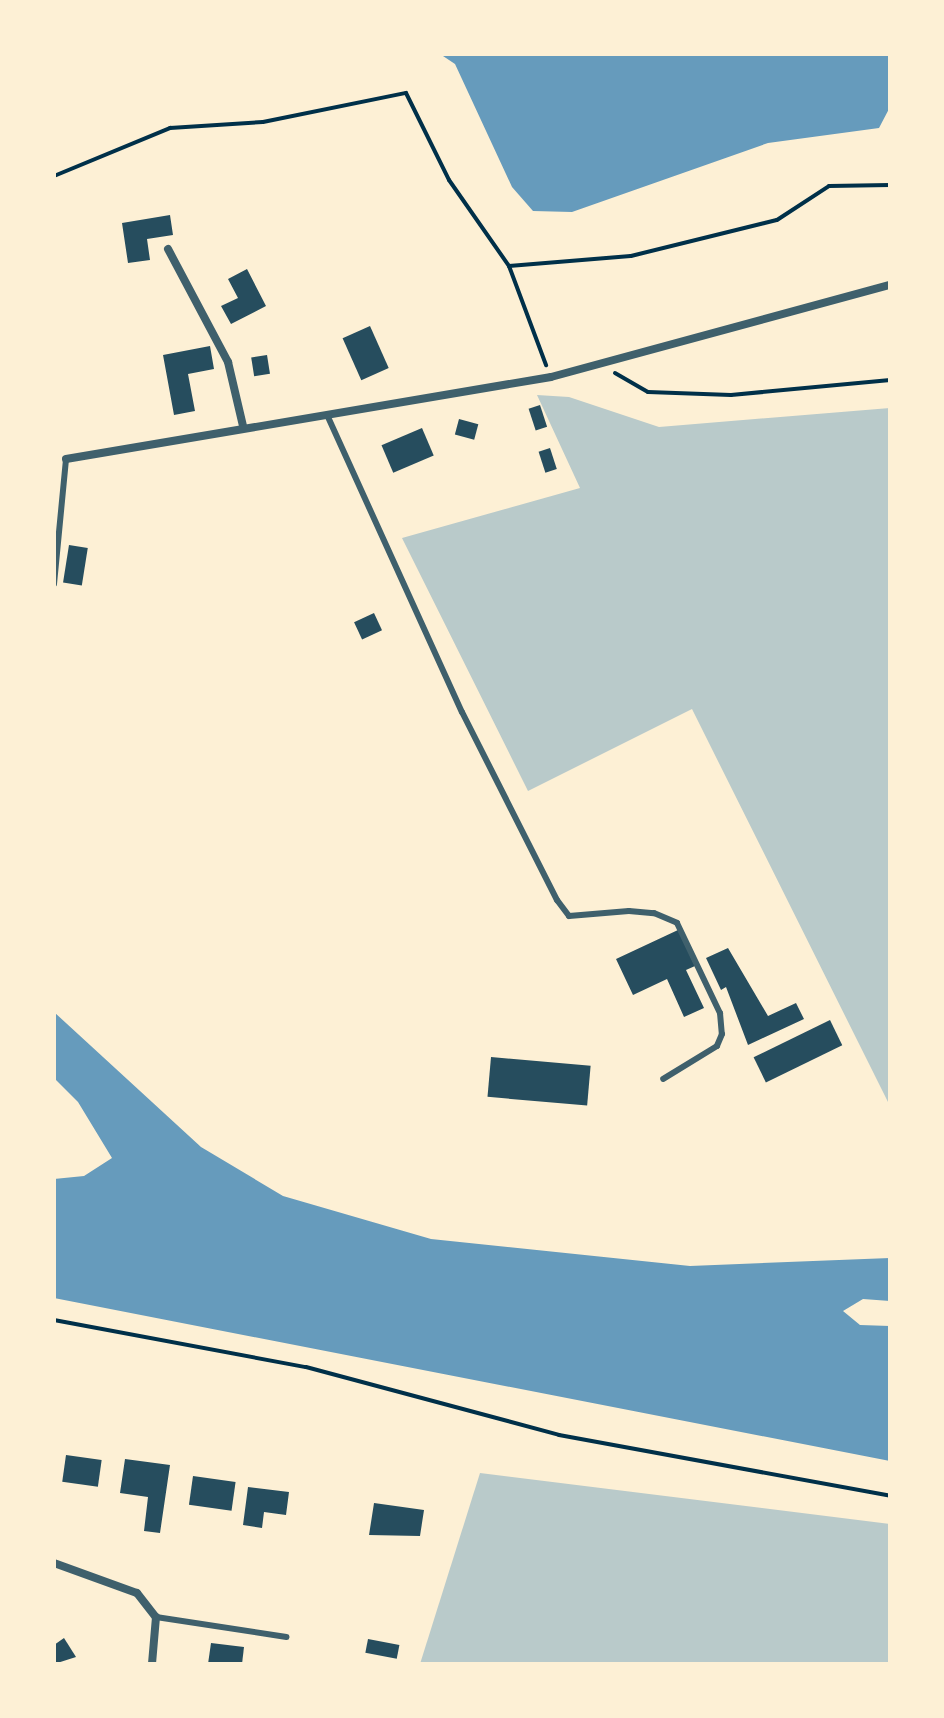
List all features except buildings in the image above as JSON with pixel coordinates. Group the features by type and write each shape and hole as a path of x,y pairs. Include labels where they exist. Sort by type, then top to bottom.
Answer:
{"street":[{"path":"168,249 228,362 243,426"},
{"path":"66,459 243,426 328,417 551,377 603,366 890,285"},
{"path":"54,1563 137,1593 156,1617 152,1664"}],"lane":[{"path":"328,417 455,698 557,900 569,916 629,911 654,913 677,923 720,1013 722,1034 717,1046 663,1079"},
{"path":"54,584 66,459"},
{"path":"156,1617 286,1637"}],"path":[{"path":"54,176 170,128 263,122 406,93 449,180 509,266 551,377"},
{"path":"509,266 631,256 777,220 829,186 890,185"},
{"path":"603,366 648,392 731,395 890,380"},
{"path":"54,1320 306,1367 559,1435 890,1496"}],"shaded area":[{"path":"537,395 569,397 659,427 890,408 890,1106 692,709 528,791 402,538 580,488"},
{"path":"480,1473 890,1524 890,1664 420,1664"}],"water":[{"path":"440,54 890,54 890,107 879,128 768,143 572,212 533,211 512,187 455,64"},
{"path":"54,1012 201,1147 283,1196 431,1239 690,1266 890,1258 890,1301 863,1299 843,1311 860,1325 890,1326 890,1461 54,1298 54,1179 84,1176 112,1158 78,1102 54,1078"}]}
